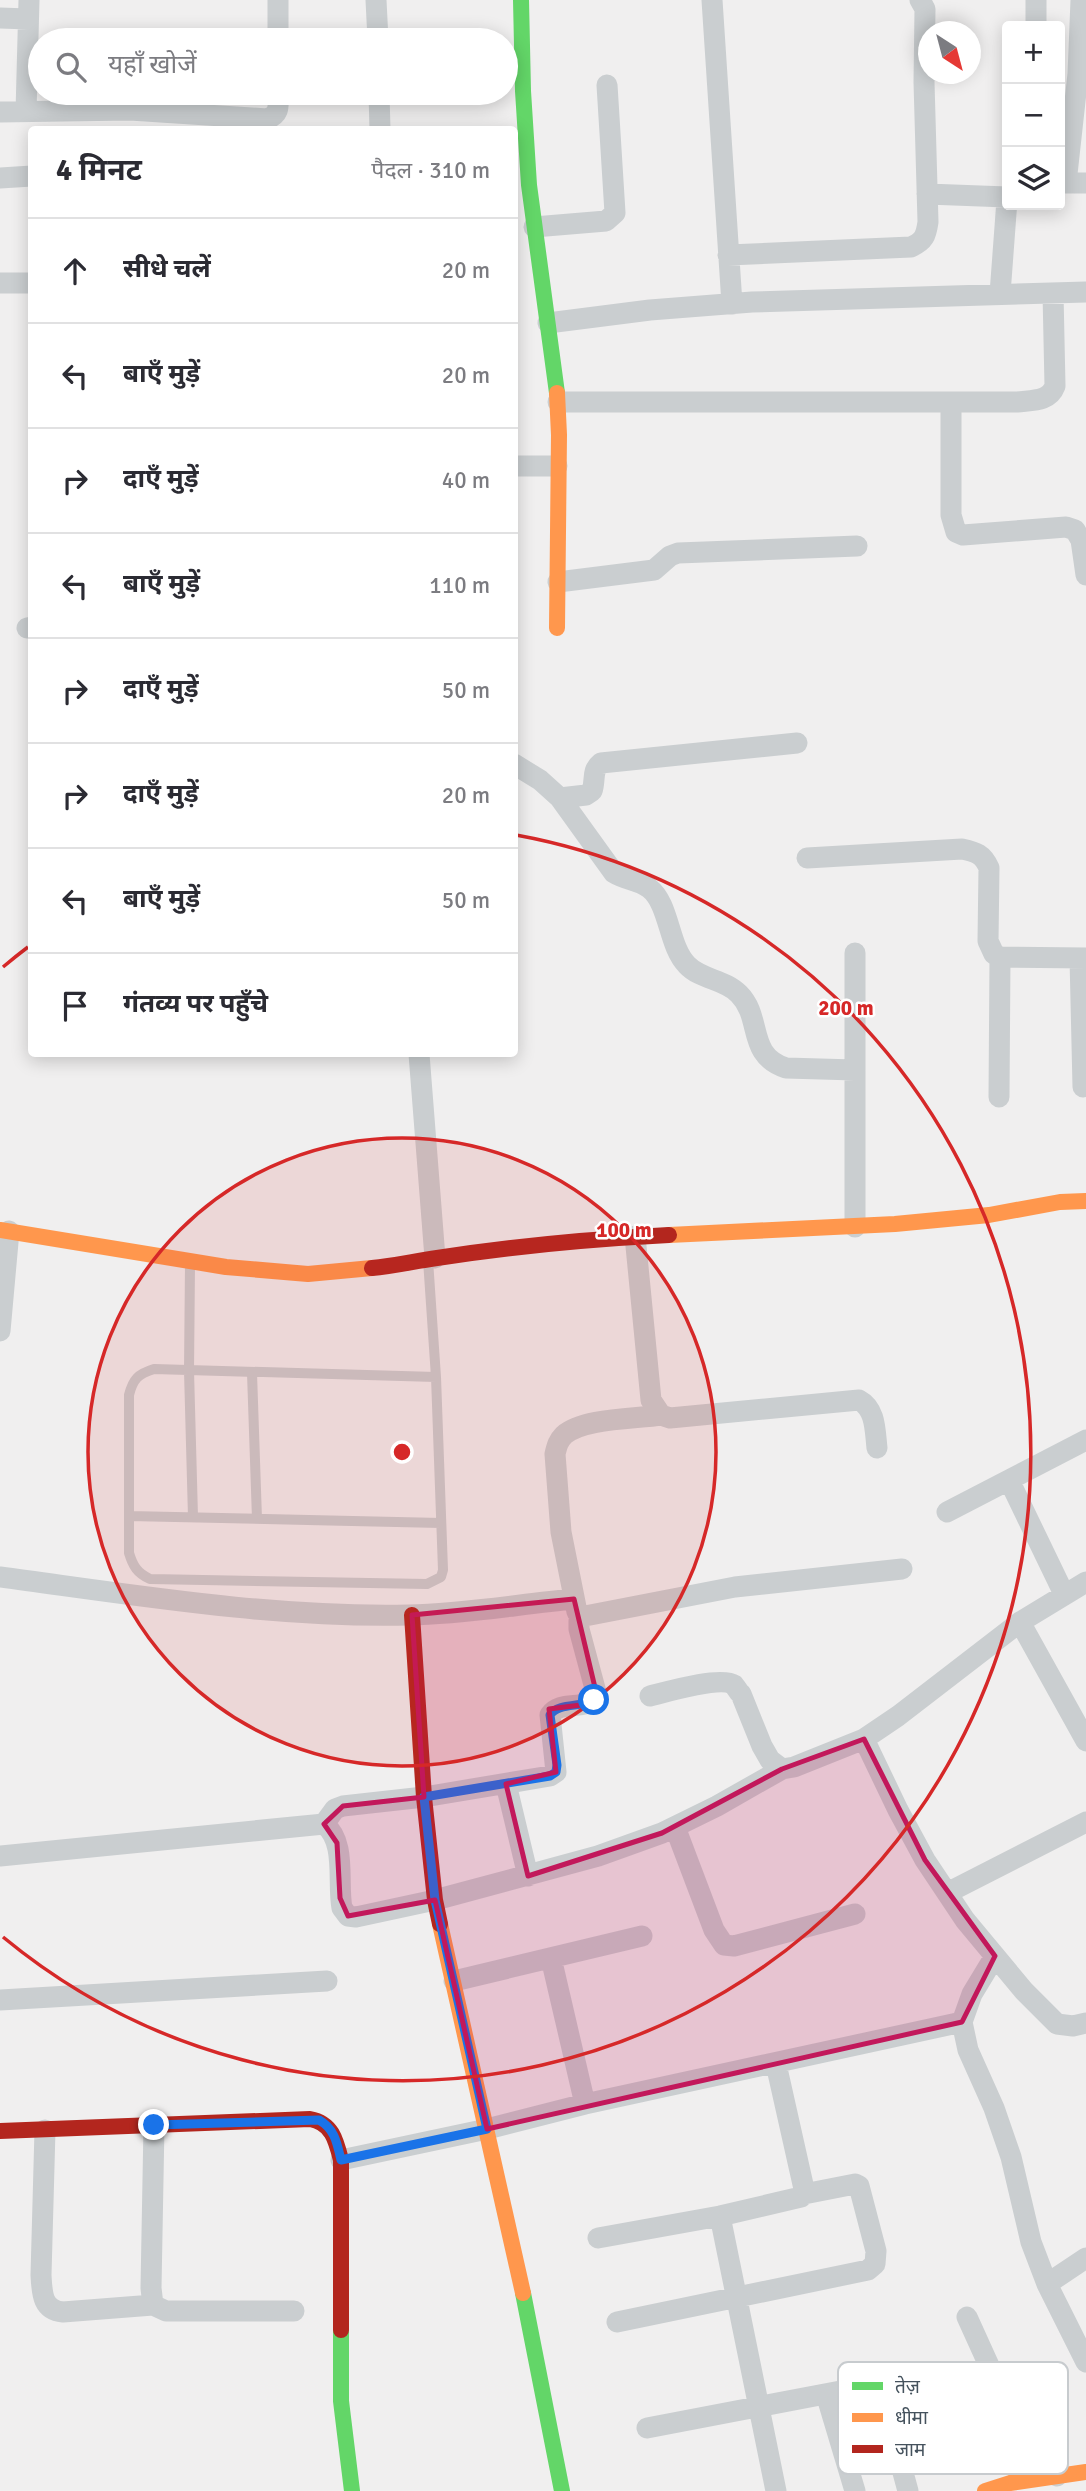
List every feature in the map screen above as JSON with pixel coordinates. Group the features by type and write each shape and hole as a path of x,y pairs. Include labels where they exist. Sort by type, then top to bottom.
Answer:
{"street":[{"path":"278,0 278,28"},
{"path":"376,0 377,28"},
{"path":"518,39 521,0"},
{"path":"712,0 732,303"},
{"path":"728,255 911,247 922,242 926,235 927,194 925,9 920,0"},
{"path":"1036,0 1036,21"},
{"path":"1070,183 1081,0"},
{"path":"0,18 28,10 30,28"},
{"path":"534,227 606,221 614,213 607,85"},
{"path":"26,112 28,98"},
{"path":"0,113 26,112 93,121 130,110 267,119 278,111 278,105"},
{"path":"379,105 380,126"},
{"path":"515,105 517,126"},
{"path":"518,138 522,186 534,227 558,402 557,628"},
{"path":"0,177 28,176"},
{"path":"927,194 1002,199"},
{"path":"1000,294 1006,210"},
{"path":"0,283 28,282"},
{"path":"548,323 732,303 1086,292"},
{"path":"558,402 1017,402 1044,399 1052,394 1055,386 1053,293"},
{"path":"951,402 951,515 956,532 963,535 1066,527 1075,530 1081,540 1086,575"},
{"path":"518,466 557,466"},
{"path":"558,582 654,570 670,555 678,552 857,546"},
{"path":"560,798 586,795 592,791 596,767 601,763 797,743"},
{"path":"518,766 540,780 560,798 614,873 650,889 657,898 678,953 686,965 697,973 728,985 740,995 750,1012 765,1057 786,1068 855,1070"},
{"path":"807,858 962,849 985,857 989,868 990,949 1000,957 1083,958 1083,1087"},
{"path":"855,953 855,1227"},
{"path":"999,1097 1000,957"},
{"path":"419,1057 432,1259"},
{"path":"0,1331 4,1231 226,1267 308,1274 403,1265 596,1238 855,1227 989,1215 1060,1202 1086,1201"},
{"path":"635,1236 650,1400 661,1415"},
{"path":"324,1824 335,1809 343,1806 506,1784 550,1776 556,1772 550,1715 557,1708 589,1704 597,1696 579,1629 561,1532 555,1454 558,1442 566,1433 580,1426 661,1415 670,1418 859,1400 867,1404 871,1411 877,1448"},
{"path":"947,1512 1086,1440"},
{"path":"1009,1480 1064,1594"},
{"path":"579,1621 593,1613 682,1596 791,1580 902,1569"},
{"path":"0,1577 229,1606 344,1615 412,1615 574,1599"},
{"path":"0,1856 324,1824 333,1831 337,1843 340,1898 342,1908 348,1916 356,1917 435,1900 598,1856 676,1827 782,1769 794,1767 864,1739 1020,1622 1086,1582"},
{"path":"412,1615 424,1797 435,1900 541,2377 562,2491"},
{"path":"1020,1622 1086,1741"},
{"path":"650,1696 712,1683 726,1682 734,1685 741,1694 770,1760 782,1769"},
{"path":"864,1739 925,1860 965,1920 1057,2024 1073,2026 1086,2023"},
{"path":"506,1784 528,1876"},
{"path":"947,1893 1086,1822"},
{"path":"676,1827 713,1930 724,1945 734,1946 855,1914"},
{"path":"454,1981 642,1936"},
{"path":"995,1956 972,1994 962,2022 968,2050 1011,2157 1031,2242 1047,2284 1086,2362"},
{"path":"551,1958 585,2104"},
{"path":"0,2000 327,1981"},
{"path":"341,2160 962,2022"},
{"path":"776,2064 804,2194"},
{"path":"0,2131 319,2120 328,2125 334,2133 341,2160 341,2401 352,2491"},
{"path":"153,2305 154,2125"},
{"path":"45,2130 41,2275 43,2297 47,2306 54,2311 63,2312 153,2305 166,2311 294,2311"},
{"path":"598,2238 720,2216 855,2184 859,2186 876,2251 875,2264 868,2270 617,2322"},
{"path":"720,2216 775,2491"},
{"path":"1047,2284 1086,2258"},
{"path":"967,2317 987,2362"},
{"path":"647,2428 838,2392"},
{"path":"826,2394 838,2434"},
{"path":"850,2474 855,2491"},
{"path":"903,2474 908,2491"},
{"path":"985,2491 1010,2483 1074,2478"}],"lane":[{"path":"432,1259 443,1570 440,1577 427,1584 150,1579 141,1574 133,1564 129,1553 129,1395 132,1382 140,1373 154,1369 436,1377"},
{"path":"190,1261 189,1371 193,1517"},
{"path":"252,1373 257,1519"},
{"path":"129,1516 441,1523"}],"highlighted area":[{"path":"574,1599 597,1696 589,1704 549,1709 556,1772 506,1784 528,1876 662,1833 782,1769 864,1739 925,1860 995,1956 962,2022 487,2129 435,1900 348,1916 340,1898 337,1843 324,1824 343,1806 424,1797 412,1615"}],"traffic: fast":[{"path":"521,0 529,185 557,393"},
{"path":"523,2293 562,2491"},
{"path":"341,2330 341,2401 352,2491"}],"traffic: slow":[{"path":"557,393 557,628"},
{"path":"669,1235 895,1224 989,1215 1060,1202 1086,1201"},
{"path":"0,1230 226,1267 308,1274 372,1268"},
{"path":"440,1924 523,2293"},
{"path":"985,2491 1010,2483 1086,2472"}],"traffic: jam":[{"path":"372,1268 524,1247 669,1235"},
{"path":"412,1615 424,1797 440,1924"},
{"path":"0,2131 310,2119 323,2124 335,2139 341,2160 341,2330"}],"route":[{"path":"154,2125 319,2120 328,2125 334,2133 341,2160 487,2129 435,1900 424,1797 550,1776 556,1772 557,1765 550,1715 557,1708 589,1704 594,1700"}]}
